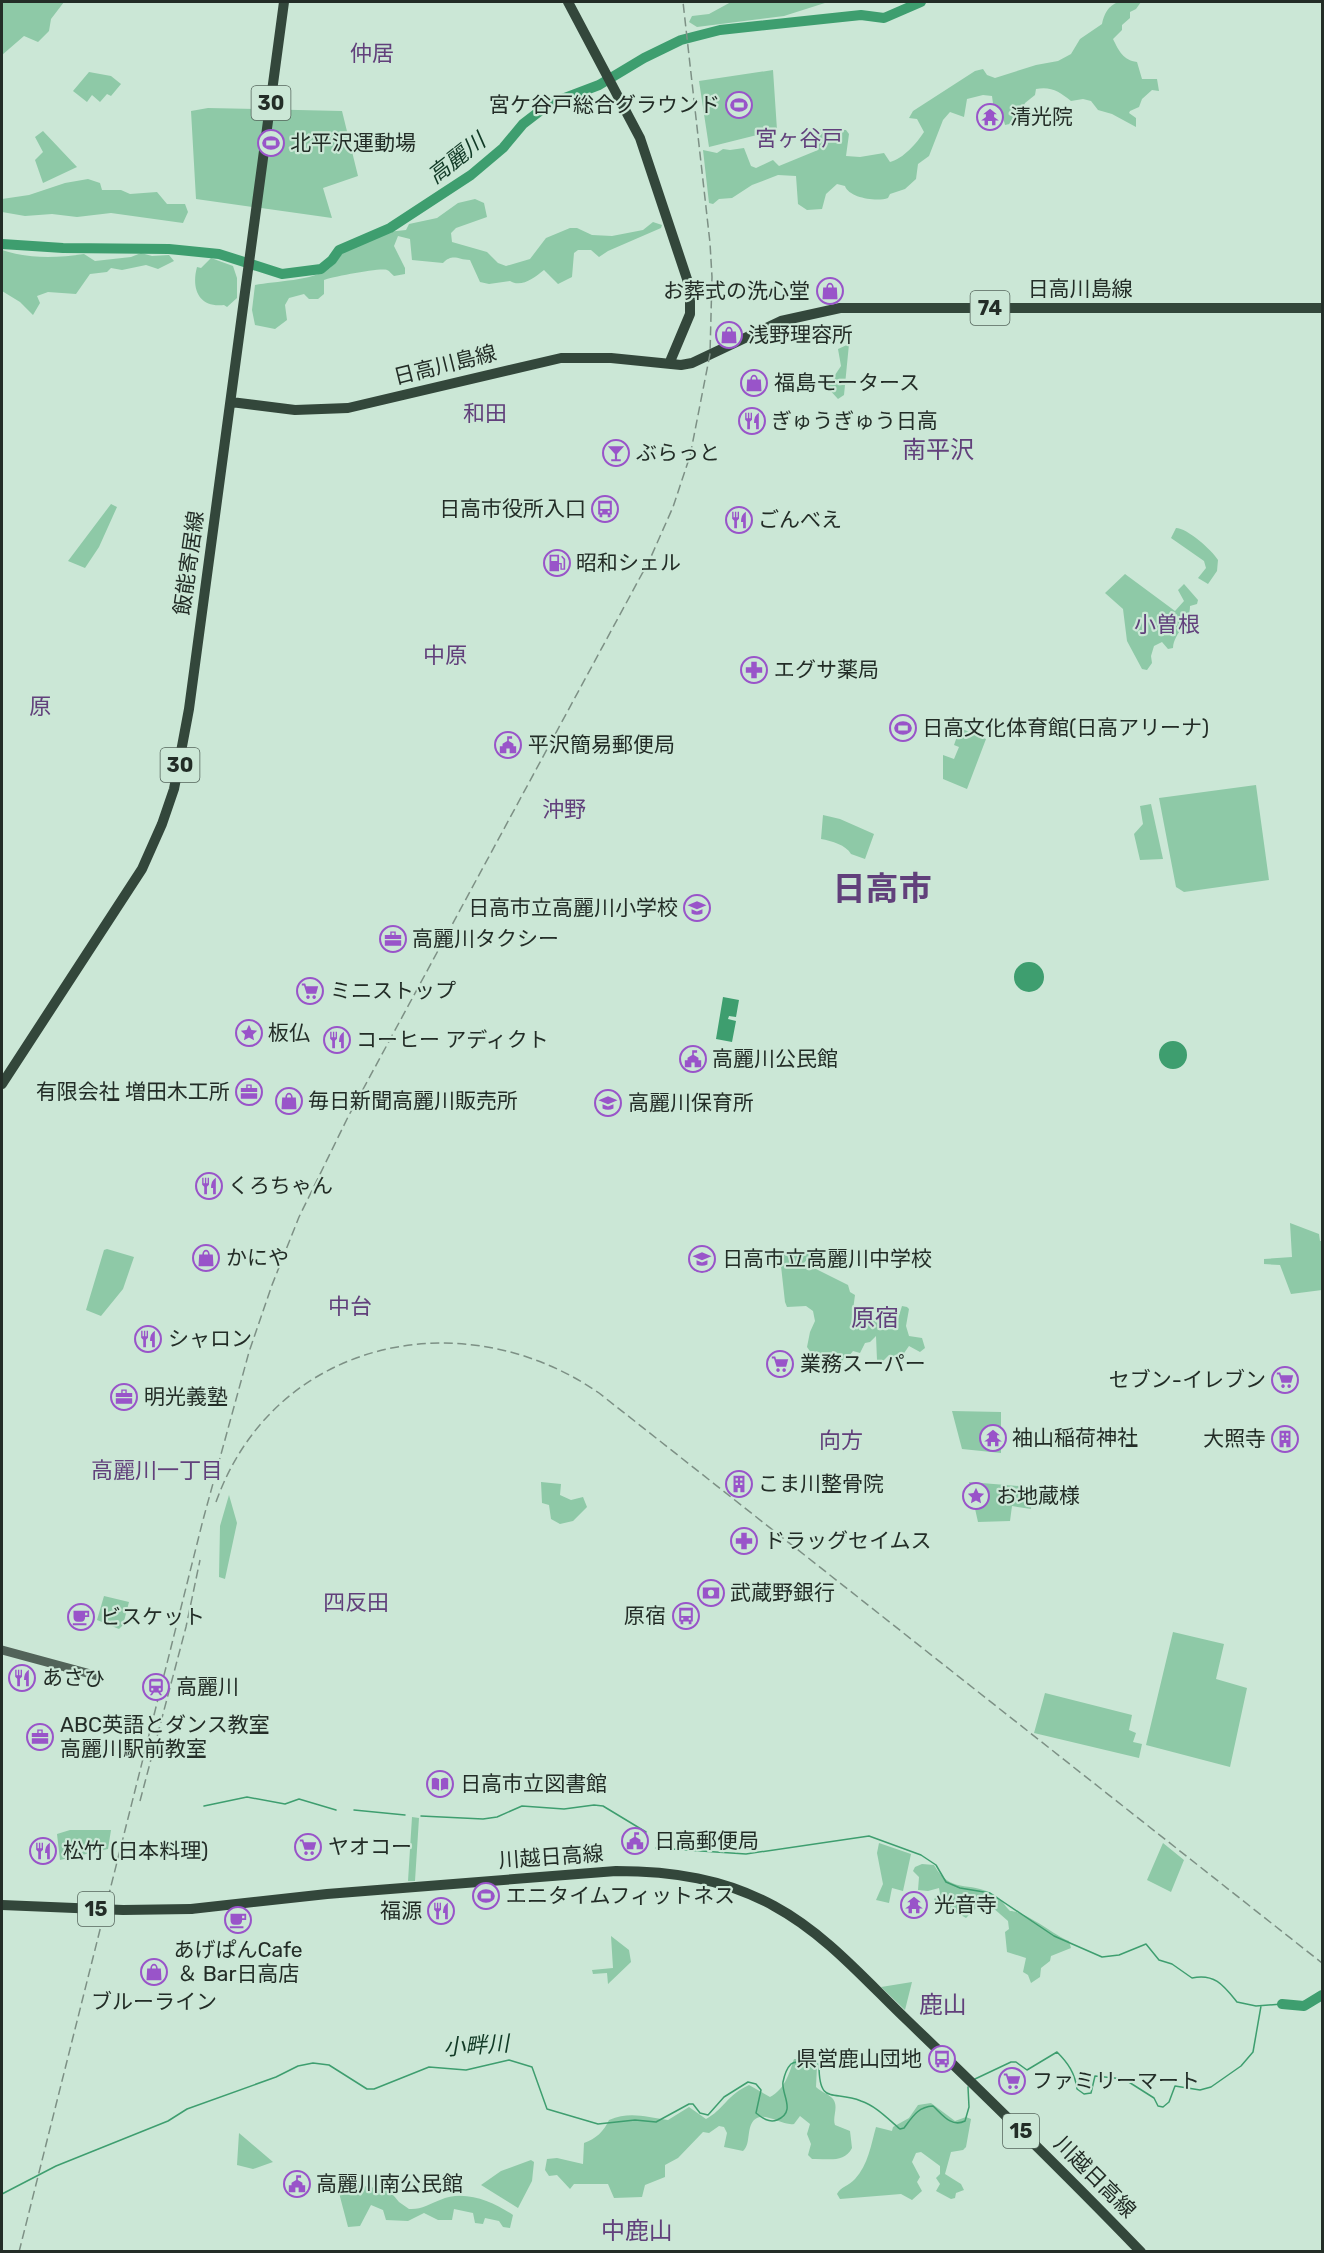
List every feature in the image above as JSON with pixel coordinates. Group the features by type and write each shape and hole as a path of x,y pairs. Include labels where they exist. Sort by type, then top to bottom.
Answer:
{"main road":[{"name":"飯能寄居線","path":"2,1084 134,883 153,847 170,804 185,736 284,2"},
{"path":"568,2 640,138 690,288 690,314 669,364"},
{"name":"日高川島線","path":"231,402 278,409 331,410 366,405 520,366 561,358 611,358 669,364 692,363 781,321 840,308 1323,308"},
{"path":"2,1650 98,1676"},
{"name":"川越日高線","path":"2,1905 123,1910 191,1909 327,1894 616,1871 648,1871 695,1876 752,1895 795,1919 827,1944 971,2082 1141,2252"}],"shaded area":[{"path":"2,2 64,2 51,19 49,31 38,42 24,36 2,55"},
{"path":"731,2 828,2 784,16 697,27 689,22 692,16 709,14"},
{"path":"1118,2 1141,2 1136,9 1130,12 1130,18 1122,25 1122,30 1113,39 1125,57 1137,62 1142,79 1157,79 1159,91 1152,90 1142,99 1139,107 1130,111 1129,113 1136,118 1136,127 1112,114 1098,110 1091,101 1083,99 1071,101 1059,92 1046,88 1036,89 1035,95 1025,103 1022,111 1015,111 1014,123 1005,125 1001,110 994,111 992,96 983,95 967,99 964,117 950,112 943,120 929,156 918,164 916,179 905,189 890,194 888,198 877,200 864,198 852,194 845,186 837,184 826,194 822,209 807,210 798,204 796,176 778,175 752,185 732,198 719,199 713,204 709,203 703,150 717,153 723,149 744,148 751,166 756,168 773,160 779,166 818,150 820,129 846,130 849,134 846,156 860,157 884,153 890,162 900,158 924,132 917,119 909,118 913,111 975,71 983,69 987,75 995,78 1036,65 1058,61 1071,54 1080,39 1102,24 1107,11"},
{"name":"宮ケ谷戸総合グラウンド","path":"773,70 777,130 709,147 699,81"},
{"path":"89,72 111,76 121,84 111,96 107,94 100,102 92,95 87,102 73,91"},
{"name":"北平沢運動場","path":"208,108 342,111 358,176 323,188 332,218 196,199 191,111"},
{"path":"43,131 77,167 43,183 35,160 43,152 35,137"},
{"path":"88,179 100,183 102,190 121,190 130,194 157,192 167,204 185,204 188,212 183,223 111,213 77,217 52,214 25,216 2,212 2,199 29,195 65,183"},
{"path":"475,199 484,203 487,217 456,228 451,233 452,242 487,252 498,263 506,266 530,259 546,238 570,228 577,228 592,235 612,236 643,230 653,222 662,225 661,228 599,257 591,250 578,250 574,253 572,277 558,284 544,270 523,283 480,282 470,260 453,258 443,263 412,260 410,239 398,236 394,246 405,268 405,274 394,276 383,269 324,280 324,294 318,299 309,299 304,294 289,298 285,305 287,320 275,329 255,325 252,310 255,285 314,276 330,268 355,240 368,241 387,232 406,230 409,224 437,218 458,203"},
{"path":"2,250 43,257 84,254 95,261 131,257 141,253 152,256 169,255 174,261 158,269 146,265 122,270 111,268 107,272 90,274 76,294 48,292 37,296 40,303 33,315 20,302 2,291"},
{"path":"211,258 233,266 237,278 237,298 227,307 208,303 203,300 196,289 197,267 201,268"},
{"path":"849,344 844,395 838,399 827,387 841,366 838,349"},
{"path":"111,504 117,507 99,547 85,568 68,561"},
{"path":"1176,528 1199,540 1218,560 1217,571 1208,584 1198,578 1206,568 1204,561 1171,538"},
{"path":"1125,574 1175,611 1184,601 1178,590 1184,584 1198,600 1197,604 1190,606 1173,648 1168,649 1162,642 1154,646 1151,656 1152,663 1147,670 1142,669 1127,641 1123,609 1105,593"},
{"path":"960,728 986,739 967,789 943,779 943,755 954,759 959,747 954,745"},
{"path":"1256,785 1269,880 1184,892 1176,887 1159,798"},
{"path":"1151,804 1163,859 1140,860 1134,834 1143,824 1140,806"},
{"path":"823,815 840,819 874,834 865,859 851,854 838,844 821,839"},
{"path":"1029,962 1040,966 1044,977 1040,988 1029,992 1018,988 1014,977 1018,966"},
{"path":"723,997 739,1000 736,1017 729,1016 728,1019 736,1021 732,1042 716,1039"},
{"path":"1173,1041 1183,1045 1187,1055 1183,1065 1173,1069 1163,1065 1159,1055 1163,1045"},
{"path":"1290,1223 1319,1234 1320,1241 1322,1241 1322,1290 1291,1294 1280,1265 1264,1264 1264,1259 1292,1257"},
{"path":"104,1250 134,1257 123,1289 101,1316 86,1310"},
{"path":"783,1250 808,1251 809,1257 804,1263 848,1285 850,1292 855,1295 853,1310 867,1319 897,1322 902,1306 907,1307 909,1309 906,1326 909,1336 922,1338 925,1348 920,1352 909,1346 902,1356 888,1356 883,1361 877,1360 876,1336 870,1342 865,1343 860,1353 853,1351 849,1356 844,1357 841,1367 831,1366 830,1361 814,1357 807,1347 815,1321 813,1311 806,1306 787,1307 785,1302 781,1266"},
{"path":"952,1411 1001,1412 1001,1453 962,1449"},
{"path":"541,1482 561,1484 560,1495 571,1500 583,1497 587,1507 573,1521 560,1524 551,1519 549,1505 542,1503"},
{"path":"969,1482 1031,1487 1031,1509 1012,1506 1010,1521 978,1522"},
{"path":"229,1495 237,1523 225,1579 219,1577 220,1526"},
{"path":"104,1596 129,1602 123,1625 119,1629 97,1620"},
{"path":"1173,1632 1224,1644 1216,1679 1247,1688 1230,1767 1146,1745"},
{"path":"1045,1693 1132,1715 1129,1730 1136,1733 1133,1742 1142,1744 1139,1758 1034,1733"},
{"path":"412,1817 419,1818 415,1881 408,1881"},
{"path":"70,1830 111,1830 108,1849 60,1860 57,1834"},
{"path":"879,1843 911,1854 903,1891 892,1888 889,1903 876,1900 883,1884 877,1853"},
{"path":"1163,1843 1184,1860 1171,1892 1147,1880"},
{"path":"922,1864 934,1865 940,1874 953,1883 993,1894 1010,1911 1024,1915 1069,1941 1071,1948 1051,1956 1050,1961 1041,1968 1040,1977 1031,1983 1028,1975 1023,1972 1026,1958 1007,1952 1005,1932 1009,1929 1008,1921 984,1900 966,1918 952,1910 939,1909 934,1899 940,1894 939,1888 928,1891 918,1890 919,1877 913,1871 915,1867"},
{"path":"611,1936 629,1950 631,1962 608,1984 607,1973 593,1974 592,1970 613,1968"},
{"path":"912,1982 905,2010 881,1987"},
{"path":"794,2059 812,2059 817,2066 816,2087 835,2102 835,2125 850,2131 852,2148 849,2153 840,2158 812,2159 808,2155 811,2144 807,2134 810,2124 800,2116 794,2124 761,2117 753,2121 746,2148 743,2151 724,2147 727,2133 724,2127 719,2126 709,2133 703,2132 678,2158 665,2165 665,2177 645,2185 642,2197 614,2198 608,2184 574,2184 570,2189 557,2175 549,2176 545,2170 547,2159 557,2158 583,2164 584,2143 599,2134 609,2120 617,2117 638,2116 668,2120 689,2107 706,2119 735,2093 749,2085 770,2097 783,2085"},
{"path":"931,2103 955,2121 966,2117 971,2119 966,2147 963,2150 951,2152 945,2174 961,2184 964,2190 956,2193 955,2198 951,2199 936,2191 940,2184 936,2178 940,2174 940,2166 921,2152 916,2153 912,2162 920,2177 917,2182 922,2191 912,2200 901,2194 840,2199 838,2192 853,2181 863,2168 876,2127 892,2131 893,2127 909,2118 918,2105"},
{"path":"239,2133 273,2162 253,2169 237,2165"},
{"path":"531,2160 534,2162 532,2181 518,2208 481,2185 501,2171"},
{"path":"357,2185 389,2190 399,2202 409,2209 421,2208 449,2197 478,2198 513,2215 510,2228 503,2227 499,2221 485,2218 483,2224 475,2223 473,2213 454,2209 452,2220 438,2220 424,2213 408,2221 386,2220 383,2210 371,2205 360,2226 348,2227 339,2193 345,2188"}],"waterway":[{"name":"高麗川","path":"2,244 63,248 169,249 219,254 282,274 321,269 339,250 390,228 471,175 503,148 523,124 549,104 599,85 644,58 681,40 720,30 861,15 884,18 921,2"},
{"path":"204,1806 247,1797 285,1804 299,1799 336,1810"},
{"path":"421,1816 483,1819 497,1817 522,1806 564,1809 594,1805 603,1806 646,1832"},
{"path":"354,1810 405,1815"},
{"path":"656,1848 746,1854 869,1836 921,1855 936,1865 946,1882 960,1888 990,1893 1054,1936 1102,1957 1119,1955 1146,1944 1159,1960 1172,1964 1192,1978 1207,1977 1218,1982 1237,2002 1256,2006 1282,2004"},
{"name":"小畔川","path":"1282,2004 1304,2006 1322,1995"},
{"name":"小畔川","path":"975,2079 1011,2062 1016,2062 1027,2070 1057,2052 1075,2078 1077,2089 1084,2094 1091,2093 1095,2076 1124,2079 1154,2098 1158,2106 1163,2107 1169,2102 1175,2086 1200,2090 1211,2087 1241,2066 1253,2052 1261,2006"},
{"name":"小畔川","path":"2,2194 56,2166 168,2121 187,2109 276,2077 298,2066 313,2063 329,2065 367,2089 374,2089 429,2067 466,2070 509,2060 532,2067 547,2109 598,2124 635,2120 656,2122 689,2104 693,2104 700,2113 708,2115 724,2097 748,2082 756,2084 761,2090 756,2113 774,2121 783,2117 786,2112 787,2102 783,2082 788,2068 791,2064 799,2062 815,2061 819,2065 820,2078 825,2092 866,2103 900,2129 904,2128 920,2110 933,2106 955,2123 965,2121 969,2107 968,2087"}],"railway":[{"path":"19,2252 203,1520 249,1352 272,1285 299,1217 348,1117 650,559 673,507 690,456 710,354 712,277 683,2"},
{"path":"216,1502 244,1447 281,1403 327,1371 378,1351 433,1343 490,1347 546,1364 599,1393 1322,1963"},
{"path":"140,1801 186,1627 200,1560"}],"place":[{"name":"宮ケ谷戸総合グラウンド","path":"739,105"},
{"name":"清光院","path":"990,117"},
{"name":"北平沢運動場","path":"271,143"},
{"name":"お葬式の洗心堂","path":"830,291"},
{"name":"浅野理容所","path":"729,335"},
{"name":"福島モータース","path":"754,383"},
{"name":"ぎゅうぎゅう日高","path":"752,421"},
{"name":"ぶらっと","path":"616,453"},
{"name":"日高市役所入口","path":"605,509"},
{"name":"ごんべえ","path":"739,520"},
{"name":"昭和シェル","path":"557,563"},
{"name":"エグサ薬局","path":"754,670"},
{"name":"日高文化体育館(日高アリーナ)","path":"903,728"},
{"name":"平沢簡易郵便局","path":"508,745"},
{"name":"日高市立高麗川小学校","path":"697,908"},
{"name":"高麗川タクシー","path":"393,939"},
{"name":"ミニストップ","path":"310,991"},
{"name":"板仏","path":"249,1033"},
{"name":"コーヒー アディクト","path":"337,1040"},
{"name":"高麗川公民館","path":"693,1059"},
{"name":"有限会社 増田木工所","path":"249,1092"},
{"name":"毎日新聞高麗川販売所","path":"289,1101"},
{"name":"高麗川保育所","path":"608,1103"},
{"name":"くろちゃん","path":"209,1186"},
{"name":"かにや","path":"206,1258"},
{"name":"日高市立高麗川中学校","path":"702,1259"},
{"name":"シャロン","path":"148,1339"},
{"name":"業務スーパー","path":"780,1364"},
{"name":"セブン-イレブン","path":"1285,1380"},
{"name":"明光義塾","path":"124,1397"},
{"name":"袖山稲荷神社","path":"993,1438"},
{"name":"大照寺","path":"1285,1439"},
{"name":"こま川整骨院","path":"739,1484"},
{"name":"お地蔵様","path":"976,1496"},
{"name":"ドラッグセイムス","path":"744,1541"},
{"name":"武蔵野銀行","path":"711,1593"},
{"name":"原宿","path":"686,1616"},
{"name":"ビスケット","path":"81,1617"},
{"name":"あさひ","path":"22,1678"},
{"name":"高麗川","path":"156,1687"},
{"name":"ABC英語とダンス教室 高麗川駅前教室","path":"40,1737"},
{"name":"日高市立図書館","path":"440,1784"},
{"name":"日高郵便局","path":"635,1841"},
{"name":"ヤオコー","path":"308,1847"},
{"name":"松竹 (日本料理)","path":"43,1851"},
{"name":"エニタイムフィットネス","path":"486,1896"},
{"name":"光音寺","path":"914,1905"},
{"name":"福源","path":"441,1911"},
{"name":"あげぱんCafe ＆ Bar日高店","path":"238,1920"},
{"name":"ブルーライン","path":"154,1972"},
{"name":"県営鹿山団地","path":"942,2059"},
{"name":"ファミリーマート","path":"1012,2081"},
{"name":"高麗川南公民館","path":"297,2184"}],"district":[{"name":"仲居","path":"372,53"},
{"name":"宮ヶ谷戸","path":"799,138"},
{"name":"和田","path":"485,413"},
{"name":"南平沢","path":"938,450"},
{"name":"小曽根","path":"1167,624"},
{"name":"中原","path":"445,655"},
{"name":"原","path":"40,706"},
{"name":"沖野","path":"564,809"},
{"name":"日高市","path":"882,888"},
{"name":"中台","path":"350,1306"},
{"name":"原宿","path":"875,1318"},
{"name":"向方","path":"841,1440"},
{"name":"高麗川一丁目","path":"157,1470"},
{"name":"四反田","path":"356,1602"},
{"name":"鹿山","path":"943,2005"},
{"name":"中鹿山","path":"637,2231"}]}
